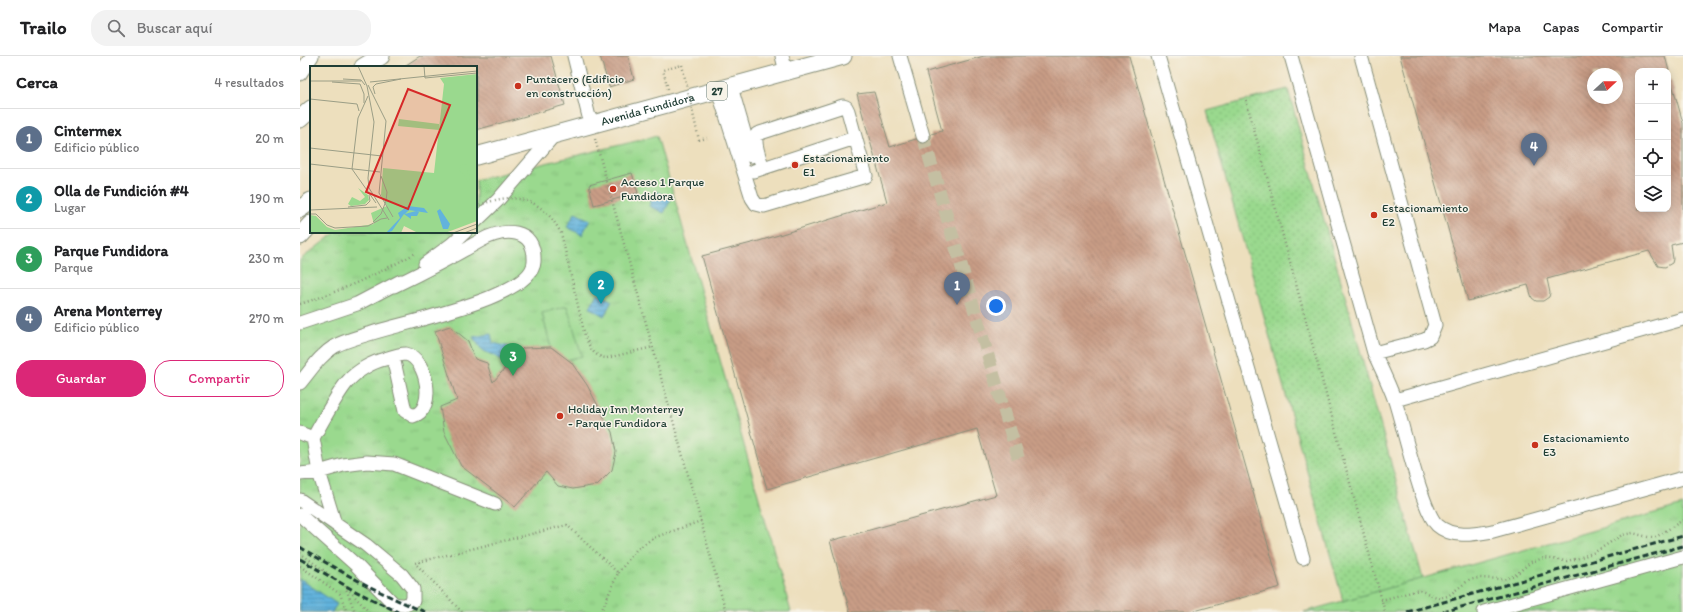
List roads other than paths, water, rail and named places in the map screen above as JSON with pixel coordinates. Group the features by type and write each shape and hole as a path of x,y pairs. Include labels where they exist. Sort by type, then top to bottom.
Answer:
{"main road":[{"path":"365,66 381,56"},
{"name":"Avenida Fundidora","path":"477,156 724,89 784,64 843,56"},
{"path":"300,119 310,110"},
{"path":"300,209 310,202"},
{"path":"300,236 310,225"}],"street":[{"path":"300,74 312,56"},
{"path":"574,56 591,125"},
{"path":"900,56 923,136"},
{"path":"1158,56 1304,558"},
{"path":"1291,56 1391,414"},
{"path":"1361,56 1436,325 1430,337 1424,340 1374,352"},
{"path":"724,89 754,171"},
{"path":"843,106 846,107 848,111 866,176 764,206 756,204 752,198 754,171 755,139 758,134 843,106"},
{"path":"477,220 498,200 555,134"},
{"path":"754,171 855,138"},
{"path":"300,323 358,304 435,267 491,235 514,231 524,236 532,244 534,264 522,281 493,296 431,317 353,338 336,346 323,355 300,383"},
{"path":"394,286 452,244 464,233"},
{"path":"1394,400 1683,319"},
{"path":"1374,352 1394,400 1427,508 1437,525 1457,534 1468,535 1493,531 1683,478"},
{"path":"335,524 319,472 313,438 348,382 357,372 393,357"},
{"path":"300,433 313,438"},
{"path":"300,474 319,472 343,465 367,462 394,464 495,504"},
{"path":"300,500 366,545 402,575 413,589 413,601 399,606 393,603 356,565 300,515"},
{"path":"1484,612 1683,556"}],"water":[{"path":"656,191 671,199 664,213 649,206"},
{"path":"575,213 590,220 582,235 567,227"},
{"path":"597,293 612,301 604,316 590,308"},
{"path":"491,334 493,343 510,347 508,357 524,361 523,370 482,350 473,337"},
{"path":"300,579 337,604 332,612 300,612"}],"tunnel":[{"path":"923,136 1020,464"}],"railway":[{"path":"1407,612 1683,536"},
{"path":"1443,612 1683,546"},
{"path":"300,547 361,582 425,612"},
{"path":"300,559 353,590 398,612"}],"place":[{"name":"Puntacero (Edificio en construcción)","path":"518,86"},
{"name":"Estacionamiento E1","path":"795,165"},
{"name":"Arena Monterrey","path":"1534,166"},
{"name":"Acceso 1 Parque Fundidora","path":"613,189"},
{"name":"Estacionamiento E2","path":"1374,215"},
{"name":"Olla de Fundición #4","path":"601,304"},
{"name":"Cintermex","path":"957,305"},
{"name":"Parque Fundidora","path":"513,376"},
{"name":"Holiday Inn Monterrey - Parque Fundidora","path":"560,416"},
{"name":"Estacionamiento E3","path":"1535,445"}]}
